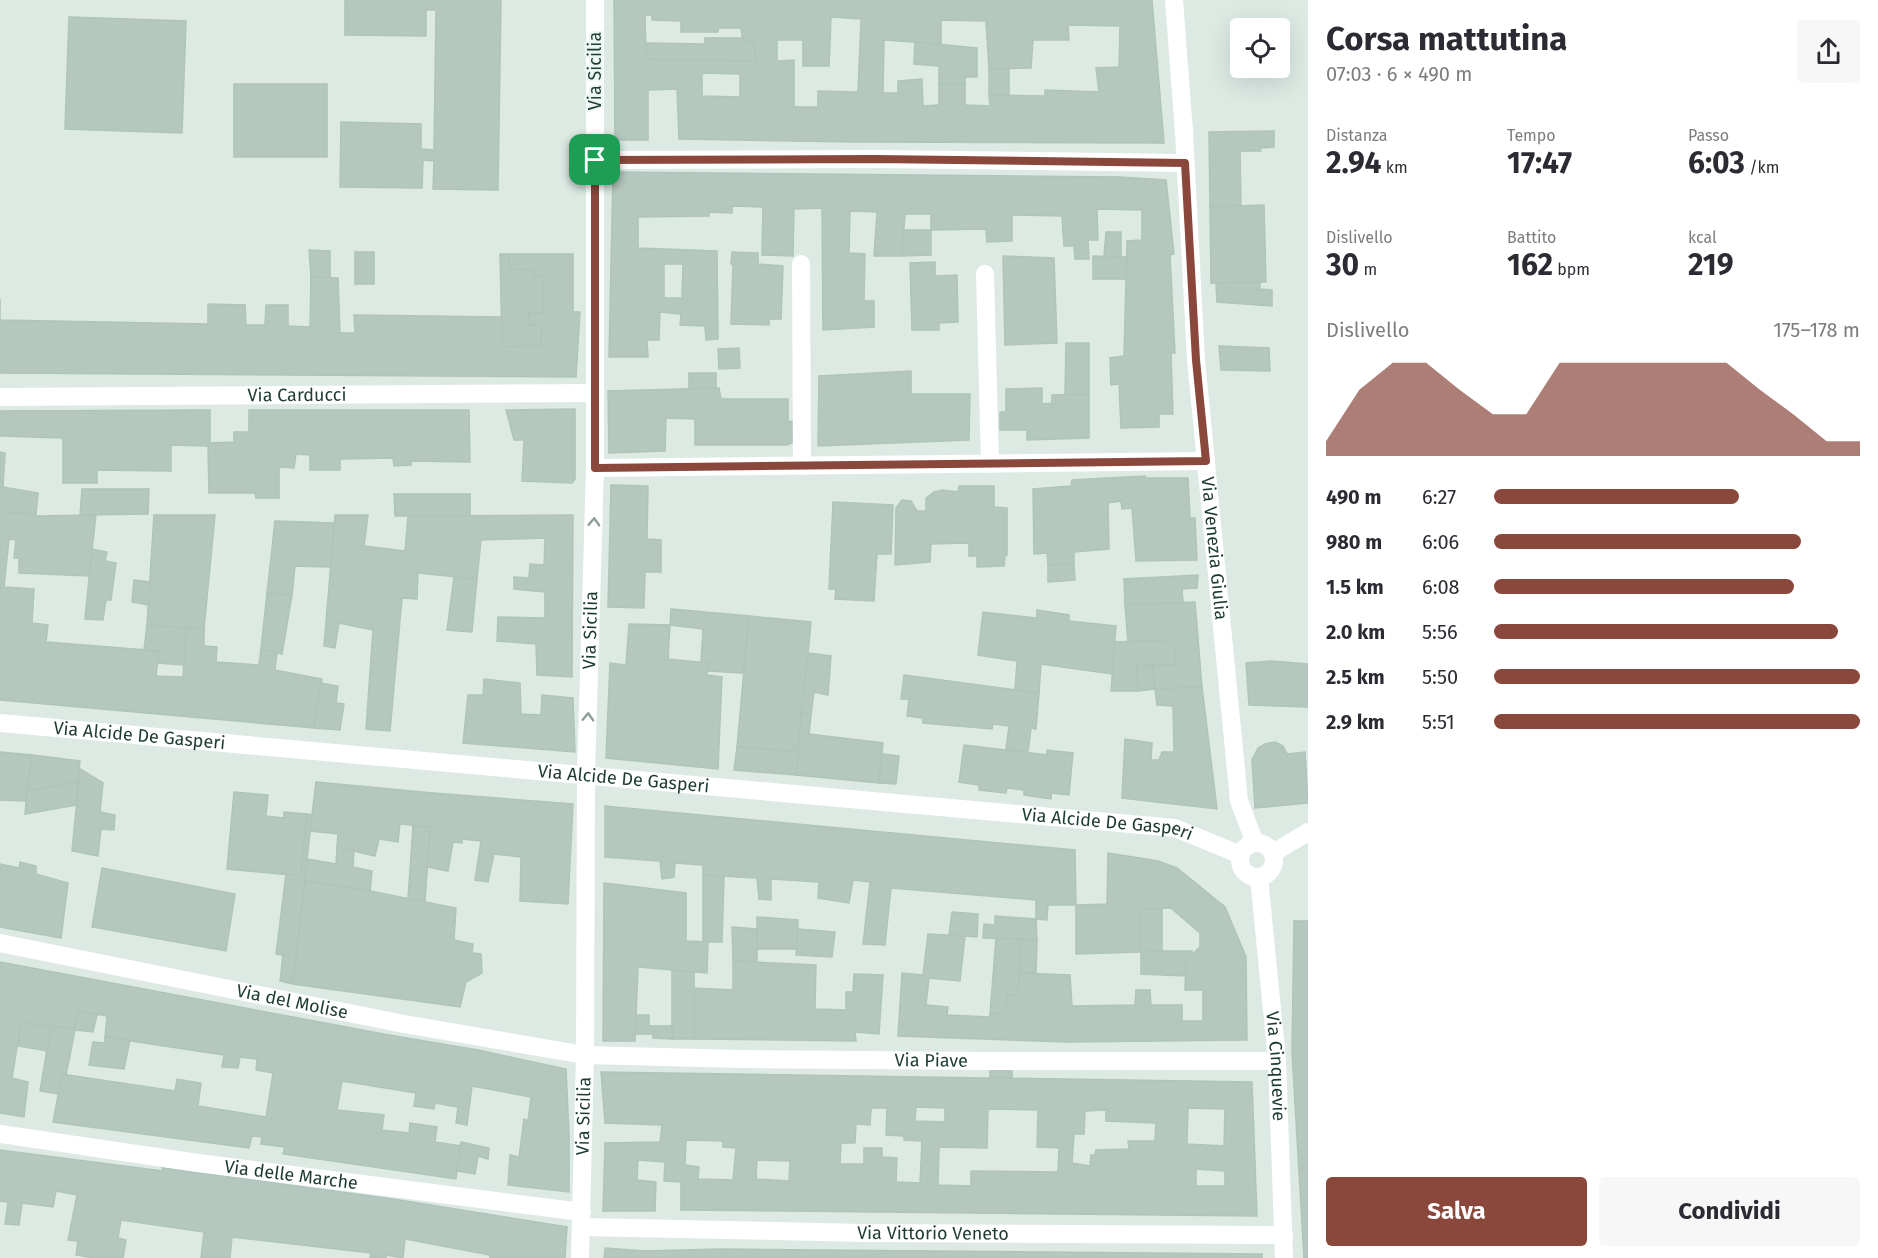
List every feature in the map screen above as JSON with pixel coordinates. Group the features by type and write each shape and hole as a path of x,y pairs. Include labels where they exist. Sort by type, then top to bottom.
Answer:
{"street":[{"name":"Via Sicilia","path":"580,1258 585,1055 586,775 595,468 595,0"},
{"name":"Via Venezia Giulia","path":"1174,0 1196,360 1239,801 1255,843"},
{"path":"595,160 875,159 1185,163"},
{"path":"801,264 802,466"},
{"path":"986,274 990,464"},
{"name":"Via Carducci","path":"0,397 595,393"},
{"path":"595,468 1206,461"},
{"name":"Via Alcide De Gasperi","path":"0,723 1175,828 1241,855"},
{"path":"1273,853 1308,832"},
{"path":"1255,843 1266,845 1273,853 1274,859 1269,872 1259,877 1244,871 1240,860 1246,847 1255,843"},
{"name":"Via Cinquevie","path":"1259,877 1276,1061 1284,1258"},
{"name":"Via del Molise","path":"0,943 404,1024 585,1055"},
{"name":"Via Piave","path":"585,1055 740,1059 1276,1061"},
{"name":"Via delle Marche","path":"0,1134 582,1220"},
{"name":"Via Vittorio Veneto","path":"582,1220 877,1233 1284,1235"}],"building":[{"path":"345,0 501,0 498,190 433,189 434,161 423,160 422,188 340,187 341,122 421,124 421,149 434,150 436,10 426,10 426,36 345,35"},
{"path":"614,0 1152,0 1164,143 679,139 677,89 648,90 648,140 615,140","holes":["645,15 652,15 652,20 681,21 681,32 718,32 718,28 741,28 743,42 754,42 756,61 646,59","831,17 861,19 858,92 818,91 818,107 794,107 794,60 777,61 777,40 803,40 803,66 829,66","941,20 986,21 989,69 1031,68 1033,40 1069,40 1068,25 1120,26 1119,67 1096,68 1099,92 1045,90 1045,96 989,95 990,106 965,105 965,84 939,84 939,105 923,106 922,79 898,81 898,93 883,93 884,40 941,44","702,73 740,74 740,97 702,96"]},
{"path":"69,17 186,21 182,133 65,129"},
{"path":"705,38 742,38 743,42 754,42 756,61 646,59 646,43 705,44"},
{"path":"915,42 977,48 977,77 965,77 965,84 939,84 939,66 914,64"},
{"path":"989,69 1009,69 1009,95 989,95"},
{"path":"234,84 327,84 327,157 234,157"},
{"path":"1274,131 1274,147 1260,148 1261,151 1240,151 1241,206 1210,207 1209,132"},
{"path":"613,172 1120,177 1166,180 1174,254 1170,255 1175,353 1171,353 1173,414 1159,414 1159,427 1121,428 1119,384 1111,385 1110,358 1124,356 1127,241 1142,240 1142,210 1097,209 1098,240 1088,240 1089,259 1075,259 1074,246 1064,246 1062,216 1012,215 1012,241 987,242 986,229 931,230 931,214 905,214 902,256 874,256 877,212 850,211 849,253 865,254 864,301 874,301 874,327 823,330 822,208 794,209 793,256 762,255 763,207 732,206 732,213 709,212 709,216 638,217 638,248 717,251 718,339 706,340 705,326 680,325 681,314 660,312 659,340 647,340 648,357 609,357","holes":["664,264 683,264 682,298 664,298"]},
{"path":"1264,205 1266,282 1211,283 1210,207"},
{"path":"903,230 931,230 931,255 902,256"},
{"path":"1106,232 1121,232 1121,256 1104,256"},
{"path":"309,250 330,251 330,278 311,277"},
{"path":"355,252 374,252 374,284 355,284"},
{"path":"732,252 758,253 758,264 783,266 781,319 769,319 769,325 731,324"},
{"path":"500,254 509,254 510,269 535,270 535,276 544,276 544,313 529,313 529,325 542,324 541,345 502,347"},
{"path":"509,254 573,254 573,312 580,312 576,377 0,373 0,320 208,324 208,304 245,305 246,325 265,325 266,305 288,305 288,326 310,327 311,277 338,278 340,333 355,333 354,315 502,317 502,347 541,345 542,324 529,325 529,313 544,313 544,276 535,276 535,270 510,269"},
{"path":"1003,256 1054,258 1057,343 1005,345"},
{"path":"1093,256 1127,257 1126,279 1093,279"},
{"path":"935,262 935,276 957,275 958,322 939,323 939,330 912,330 910,263"},
{"path":"1260,282 1260,289 1272,290 1272,306 1217,302 1216,283"},
{"path":"1066,343 1089,343 1089,394 1065,395"},
{"path":"1219,346 1269,348 1270,371 1221,370"},
{"path":"739,348 740,368 719,369 718,349"},
{"path":"911,371 911,394 970,394 969,440 818,446 819,376"},
{"path":"689,373 716,373 716,388 689,389"},
{"path":"719,388 721,399 788,399 788,421 795,422 794,442 787,445 695,445 695,419 666,418 665,451 609,453 608,391"},
{"path":"1042,388 1042,404 1052,403 1052,395 1089,394 1089,438 1027,440 1027,430 1000,430 1000,412 1006,412 1006,389"},
{"path":"575,409 575,479 572,483 522,481 524,440 514,440 506,410"},
{"path":"210,410 210,443 234,442 234,432 249,432 249,410 469,410 470,462 411,461 411,465 394,466 393,458 340,459 340,470 310,470 310,455 296,454 294,468 279,467 279,498 256,498 255,493 209,493 208,446 171,445 171,471 97,470 97,483 63,483 63,438 0,436 0,411"},
{"path":"0,452 5,453 3,487 38,493 36,514 0,512"},
{"path":"1145,476 1146,478 1188,478 1190,518 1195,518 1197,560 1136,561 1132,508 1122,509 1121,501 1108,503 1109,549 1074,552 1074,564 1048,565 1047,553 1034,554 1033,489 1071,486 1072,480"},
{"path":"611,485 648,486 647,539 661,540 661,572 645,572 644,608 608,607"},
{"path":"959,486 994,486 994,507 1007,508 1007,555 1004,566 977,567 977,556 969,556 969,543 931,544 930,562 895,565 896,508 902,500 911,501 917,511 926,511 926,498 934,492 943,490 958,492"},
{"path":"82,489 149,489 148,514 80,515"},
{"path":"394,494 470,494 470,516 395,516"},
{"path":"833,502 893,505 891,554 877,554 874,601 835,599 836,589 829,589"},
{"path":"0,512 36,514 35,516 96,515 89,576 19,573 19,558 14,558 16,540 9,539 4,587 34,589 32,623 48,625 46,642 159,651 156,676 183,677 186,628 204,629 204,646 217,647 216,662 259,665 261,649 277,652 275,670 322,679 314,728 0,700"},
{"path":"154,515 215,515 204,629 147,625"},
{"path":"335,515 368,515 364,546 405,551 408,516 573,515 572,677 537,675 536,644 497,641 498,617 545,618 545,592 514,589 514,577 529,578 530,564 544,565 545,538 481,540 477,579 418,573 417,599 402,598 390,731 366,729 373,630 339,623 335,648 324,646"},
{"path":"275,521 334,523 331,567 295,566 292,595 267,593"},
{"path":"92,549 107,552 105,561 116,563 111,600 106,600 103,620 85,619"},
{"path":"1074,564 1075,580 1048,582 1048,565"},
{"path":"1198,575 1197,588 1182,589 1183,603 1125,605 1124,579"},
{"path":"454,577 477,579 472,632 447,630"},
{"path":"134,580 150,582 149,605 132,602"},
{"path":"267,593 292,595 282,654 261,649"},
{"path":"1195,602 1202,687 1155,689 1152,666 1176,664 1173,640 1128,642 1125,605"},
{"path":"671,609 749,616 743,673 708,671 708,663 701,662 703,629 670,625"},
{"path":"1037,610 1069,615 1069,621 1116,626 1112,674 1041,664 1039,693 1015,690 1017,661 978,655 983,612 1037,618"},
{"path":"749,616 811,622 799,752 737,747"},
{"path":"629,624 670,625 668,659 708,663 707,675 722,677 718,769 606,758 610,663 626,665"},
{"path":"147,625 186,628 184,665 157,663 159,651 144,650"},
{"path":"1173,640 1176,664 1137,666 1138,691 1111,691 1115,642"},
{"path":"808,653 831,656 828,695 814,692 811,715 801,714"},
{"path":"1271,661 1308,664 1308,707 1249,705 1246,663"},
{"path":"1137,666 1152,666 1155,689 1138,691"},
{"path":"904,675 1039,693 1036,729 1031,728 1028,752 1006,749 1009,726 993,724 992,729 923,723 923,718 907,716 909,699 901,699"},
{"path":"484,679 520,683 521,714 541,715 542,695 573,698 575,752 463,743 468,695 483,695"},
{"path":"321,683 338,686 336,703 344,704 340,730 314,728"},
{"path":"1202,687 1217,809 1122,798 1125,739 1152,743 1151,760 1159,760 1162,752 1174,752 1173,706 1157,705 1155,689"},
{"path":"801,714 811,715 809,734 883,743 879,783 796,775"},
{"path":"1275,742 1283,746 1287,754 1305,752 1308,803 1255,808 1252,760 1258,748"},
{"path":"964,745 1047,755 1047,750 1073,753 1069,795 1051,793 1051,799 1024,795 1024,790 1007,788 1006,793 979,790 979,785 959,782"},
{"path":"737,747 799,752 796,775 734,770"},
{"path":"0,752 32,755 26,801 0,800"},
{"path":"882,754 899,756 896,784 879,783"},
{"path":"32,755 80,761 78,782 27,791"},
{"path":"80,769 103,783 100,812 115,815 114,830 101,829 98,856 72,851"},
{"path":"78,782 76,805 25,814 27,791"},
{"path":"316,782 573,804 568,904 520,901 521,857 494,854 488,882 475,880 481,841 462,839 462,843 453,842 448,871 427,867 430,827 400,824 398,842 379,839 375,856 337,847 338,834 310,831"},
{"path":"234,792 268,795 266,816 284,818 284,812 307,814 301,876 227,869"},
{"path":"605,806 1075,850 1076,905 1048,905 1047,920 1036,919 1036,900 891,888 885,945 863,944 870,882 853,880 849,903 818,898 819,882 771,879 771,900 759,899 757,878 703,875 703,865 675,863 674,877 662,879 660,861 605,857"},
{"path":"307,814 312,815 293,984 280,981 283,955 276,954 286,874 301,876"},
{"path":"413,826 430,827 425,902 408,899"},
{"path":"337,847 354,851 353,867 372,871 370,891 305,881 307,859 336,864"},
{"path":"1108,853 1158,861 1177,868 1225,907 1246,957 1247,1040 1068,1042 898,1036 902,973 923,975 928,934 965,936 960,981 929,978 926,1005 948,1007 947,1015 990,1017 990,1014 1006,1013 1007,995 1018,995 1019,973 1070,975 1072,1006 1135,1005 1136,990 1150,990 1151,1005 1182,1005 1182,1021 1203,1021 1203,990 1185,990 1186,960 1200,947 1200,933 1171,908 1140,909 1141,952 1076,954 1076,905 1107,904"},
{"path":"20,862 36,866 36,874 68,883 61,938 0,927 0,864 19,868"},
{"path":"102,868 235,894 226,951 92,927"},
{"path":"703,875 724,876 722,942 703,942"},
{"path":"305,881 456,908 454,940 473,944 472,953 481,954 482,973 466,982 460,1007 293,984"},
{"path":"604,883 686,893 686,941 708,942 707,973 638,967 635,1041 603,1041"},
{"path":"1140,909 1162,909 1162,951 1141,952"},
{"path":"952,912 978,914 977,937 949,935"},
{"path":"995,916 1036,919 1037,940 983,938 984,924 995,925"},
{"path":"757,917 798,920 797,949 757,949"},
{"path":"1294,921 1308,921 1308,1258 1304,1258 1292,1052"},
{"path":"732,927 757,929 757,962 733,961"},
{"path":"798,929 835,932 832,957 796,955"},
{"path":"996,938 1021,939 1018,995 1007,995 1006,1013 990,1014"},
{"path":"1021,939 1037,940 1036,973 1019,973"},
{"path":"1192,951 1192,955 1186,960 1186,976 1141,974 1141,952"},
{"path":"733,961 816,965 815,1009 846,1010 846,992 853,992 854,974 883,975 879,1034 855,1032 856,1041 694,1039 695,988 733,990"},
{"path":"0,962 478,1050 566,1069 569,1192 508,1185 510,1155 519,1157 524,1119 528,1121 531,1097 472,1086 467,1125 456,1123 458,1107 435,1103 434,1109 414,1106 416,1093 342,1081 337,1110 384,1115 382,1130 409,1133 410,1123 437,1127 435,1142 461,1146 456,1179 283,1154 285,1147 261,1144 262,1137 252,1136 249,1148 53,1122 62,1074 175,1091 177,1079 201,1083 198,1106 266,1117 273,1073 256,1070 257,1059 240,1057 238,1068 222,1067 224,1055 105,1037 107,1016 78,1011 74,1029 21,1023 12,1078 28,1082 24,1117 0,1113"},
{"path":"672,970 694,972 694,1039 672,1039"},
{"path":"78,1011 97,1015 93,1032 75,1030 66,1075 62,1074 58,1094 40,1091 51,1026 74,1029"},
{"path":"636,1015 649,1015 649,1026 672,1026 672,1039 653,1038 653,1034 635,1034"},
{"path":"21,1023 51,1026 47,1051 18,1046"},
{"path":"105,1037 130,1040 124,1069 89,1065 93,1042 105,1043"},
{"path":"990,1065 1012,1066 1012,1078 990,1078"},
{"path":"601,1072 1252,1082 1257,1216 681,1210 681,1182 664,1181 665,1162 638,1160 637,1180 656,1182 655,1211 603,1211 605,1143 660,1142 662,1125 605,1123","holes":["916,1107 945,1108 945,1122 915,1121","871,1108 887,1108 886,1135 904,1136 904,1140 922,1141 920,1183 896,1182 897,1158 882,1157 882,1148 864,1148 864,1164 840,1164 841,1143 855,1143 856,1124 870,1125","1188,1108 1225,1109 1224,1146 1187,1144","988,1109 1038,1110 1037,1147 1059,1148 1058,1172 971,1171 971,1186 938,1185 939,1147 987,1148","1106,1110 1106,1121 1156,1123 1155,1141 1128,1141 1129,1149 1096,1150 1095,1155 1091,1155 1090,1166 1072,1163 1074,1134 1084,1134 1085,1111","686,1140 723,1141 723,1147 736,1148 733,1180 698,1179 699,1167 685,1165","757,1160 790,1161 789,1181 756,1179","1196,1169 1225,1171 1225,1186 1196,1186"]},
{"path":"461,1142 489,1148 488,1159 478,1156 475,1174 457,1171"},
{"path":"0,1150 163,1171 162,1168 393,1199 567,1227 565,1258 490,1258 490,1255 405,1239 403,1258 386,1255 386,1258 370,1258 371,1253 232,1237 230,1258 201,1258 204,1232 121,1220 118,1238 126,1240 123,1258 94,1258 76,1255 78,1241 68,1240 77,1195 56,1191 53,1207 22,1203 19,1225 5,1224 8,1202 0,1201"},
{"path":"605,1248 645,1251 719,1249 1262,1254 1262,1258 604,1258"}],"route":[{"path":"875,159 1185,163 1196,360 1206,461 595,468 595,160 875,159"}]}
